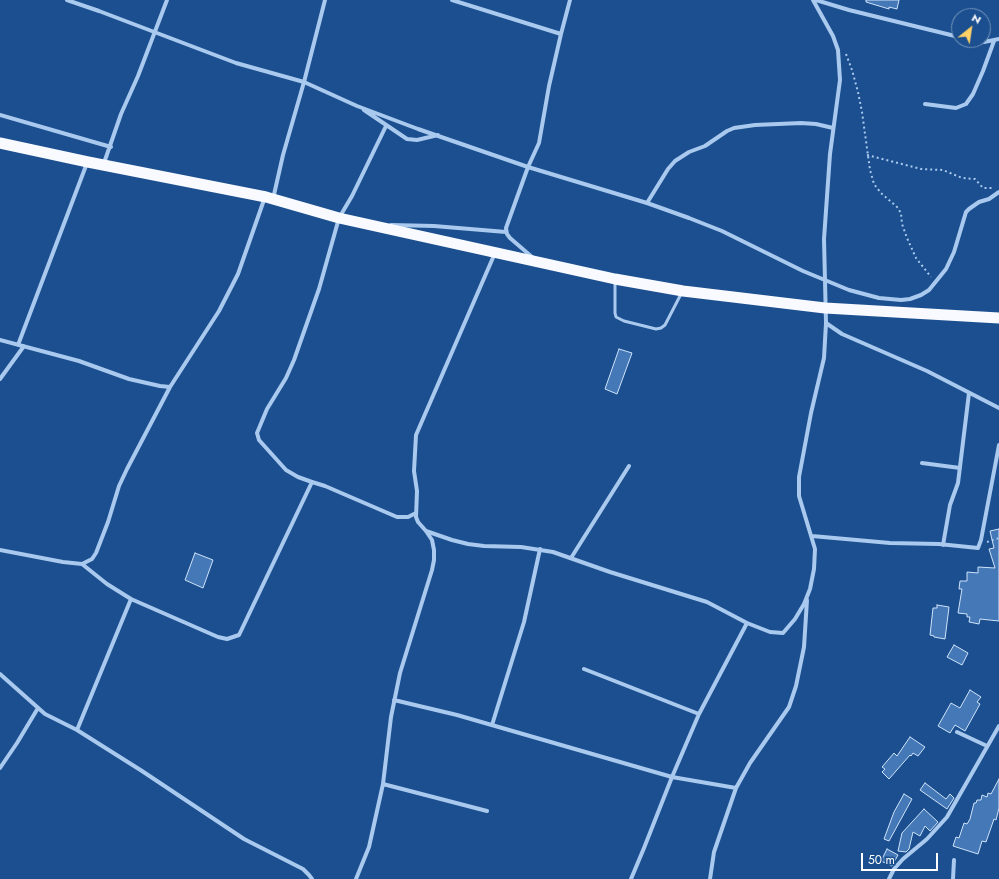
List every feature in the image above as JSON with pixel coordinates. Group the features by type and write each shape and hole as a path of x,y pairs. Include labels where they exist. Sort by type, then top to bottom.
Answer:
{"highway":[{"path":"0,143 269,198 339,218 495,253 536,260 615,279 683,290 825,308 999,318"}],"street":[{"path":"67,0 99,10 236,64 304,82 358,106 528,167 647,203 689,218 722,231 803,271 861,294 879,298 901,300 921,295 929,290 946,270 954,252 966,212 979,202 989,199 999,192"},
{"path":"103,165 111,146 121,114 138,76 166,0"},
{"path":"0,550 63,562 82,564 92,560 108,522 122,480 170,386 214,318 241,267 269,198 283,155 326,0"},
{"path":"452,0 561,34"},
{"path":"536,260 514,242 506,232 507,224 528,167 539,143 548,86 570,0"},
{"path":"814,0 951,35"},
{"path":"426,531 468,544 520,547 554,552 610,572 707,602 747,623 770,632 783,633 795,619 810,589 814,568 815,549 799,496 799,477 824,358 826,323 824,239 830,154 840,80 838,50 833,36 814,0"},
{"path":"991,41 999,39"},
{"path":"925,104 956,108 966,104 973,94 994,41"},
{"path":"358,106 386,126 412,140 422,140 438,135"},
{"path":"0,115 111,146"},
{"path":"647,203 661,179 675,161 689,152 705,146 734,128 755,124 801,123 833,128"},
{"path":"386,126 352,196 339,218 319,289 294,360 286,378 267,409 257,433 259,440 286,470 298,478 325,486 397,517 408,517 416,513"},
{"path":"18,345 88,162"},
{"path":"374,226 401,224 506,232"},
{"path":"356,879 369,847 383,784 387,741 400,673 432,570 434,550 432,540 418,522 416,513 417,491 414,471 416,435 495,253"},
{"path":"826,323 842,334 927,371 999,408"},
{"path":"0,340 79,361 129,379 160,386 170,386"},
{"path":"0,379 24,346"},
{"path":"943,545 950,505 958,483 969,393"},
{"path":"812,536 890,543 943,545 977,549 999,445"},
{"path":"922,463 960,468"},
{"path":"571,558 629,466"},
{"path":"82,564 107,584 131,599 218,637 227,639 233,638 239,635 312,482"},
{"path":"492,725 524,622 540,550"},
{"path":"710,879 714,852 736,788 750,764 789,707 796,686 804,647 807,597"},
{"path":"77,730 131,599"},
{"path":"631,879 699,714 747,623"},
{"path":"584,669 699,714"},
{"path":"0,674 45,714 77,730 244,839 303,870 312,879"},
{"path":"394,700 457,715 672,777 736,788"},
{"path":"0,768 38,708"},
{"path":"889,879 899,864 936,831 947,817 999,726"},
{"path":"957,732 987,746"},
{"path":"383,784 487,811"},
{"path":"953,879 954,860"}],"lane":[{"path":"615,279 616,317 624,321 656,329 665,325 683,290"}],"path":[{"path":"844,51 852,70 858,92 867,154 874,184 901,213 902,224 916,258 936,283"},
{"path":"867,154 921,169 944,170 958,177 975,179 983,188 998,186"},
{"path":"979,545 999,538"}],"building":[{"path":"866,0 899,0 897,9 889,7 889,9 866,2"},
{"path":"619,349 632,353 617,394 605,389"},
{"path":"999,529 999,621 980,619 979,624 969,622 970,617 967,617 967,614 958,613 962,589 959,589 960,581 967,581 967,572 978,573 978,567 995,568 989,549 994,548 990,531"},
{"path":"195,553 213,560 203,588 185,580"},
{"path":"937,605 949,607 945,639 930,635 933,608 937,608"},
{"path":"954,645 968,653 962,665 947,657"},
{"path":"970,690 981,697 977,702 980,704 965,731 955,725 950,733 938,726 951,703 960,708"},
{"path":"910,737 925,747 918,756 913,753 911,756 910,755 889,779 882,772 885,769 882,767 894,753 897,756"},
{"path":"999,779 999,808 996,820 994,819 986,842 982,841 978,854 953,846 956,837 959,838 964,823 967,824 970,819 974,803 976,803 977,800 981,800 982,795 987,797 988,793 991,794"},
{"path":"925,783 946,799 950,794 954,798 947,809 920,790"},
{"path":"904,794 912,799 889,841 884,839 894,812"},
{"path":"924,809 938,822 930,831 925,826 920,836 913,832 909,849 906,852 898,851 902,833"},
{"path":"887,849 898,855 892,866 881,861"}]}
